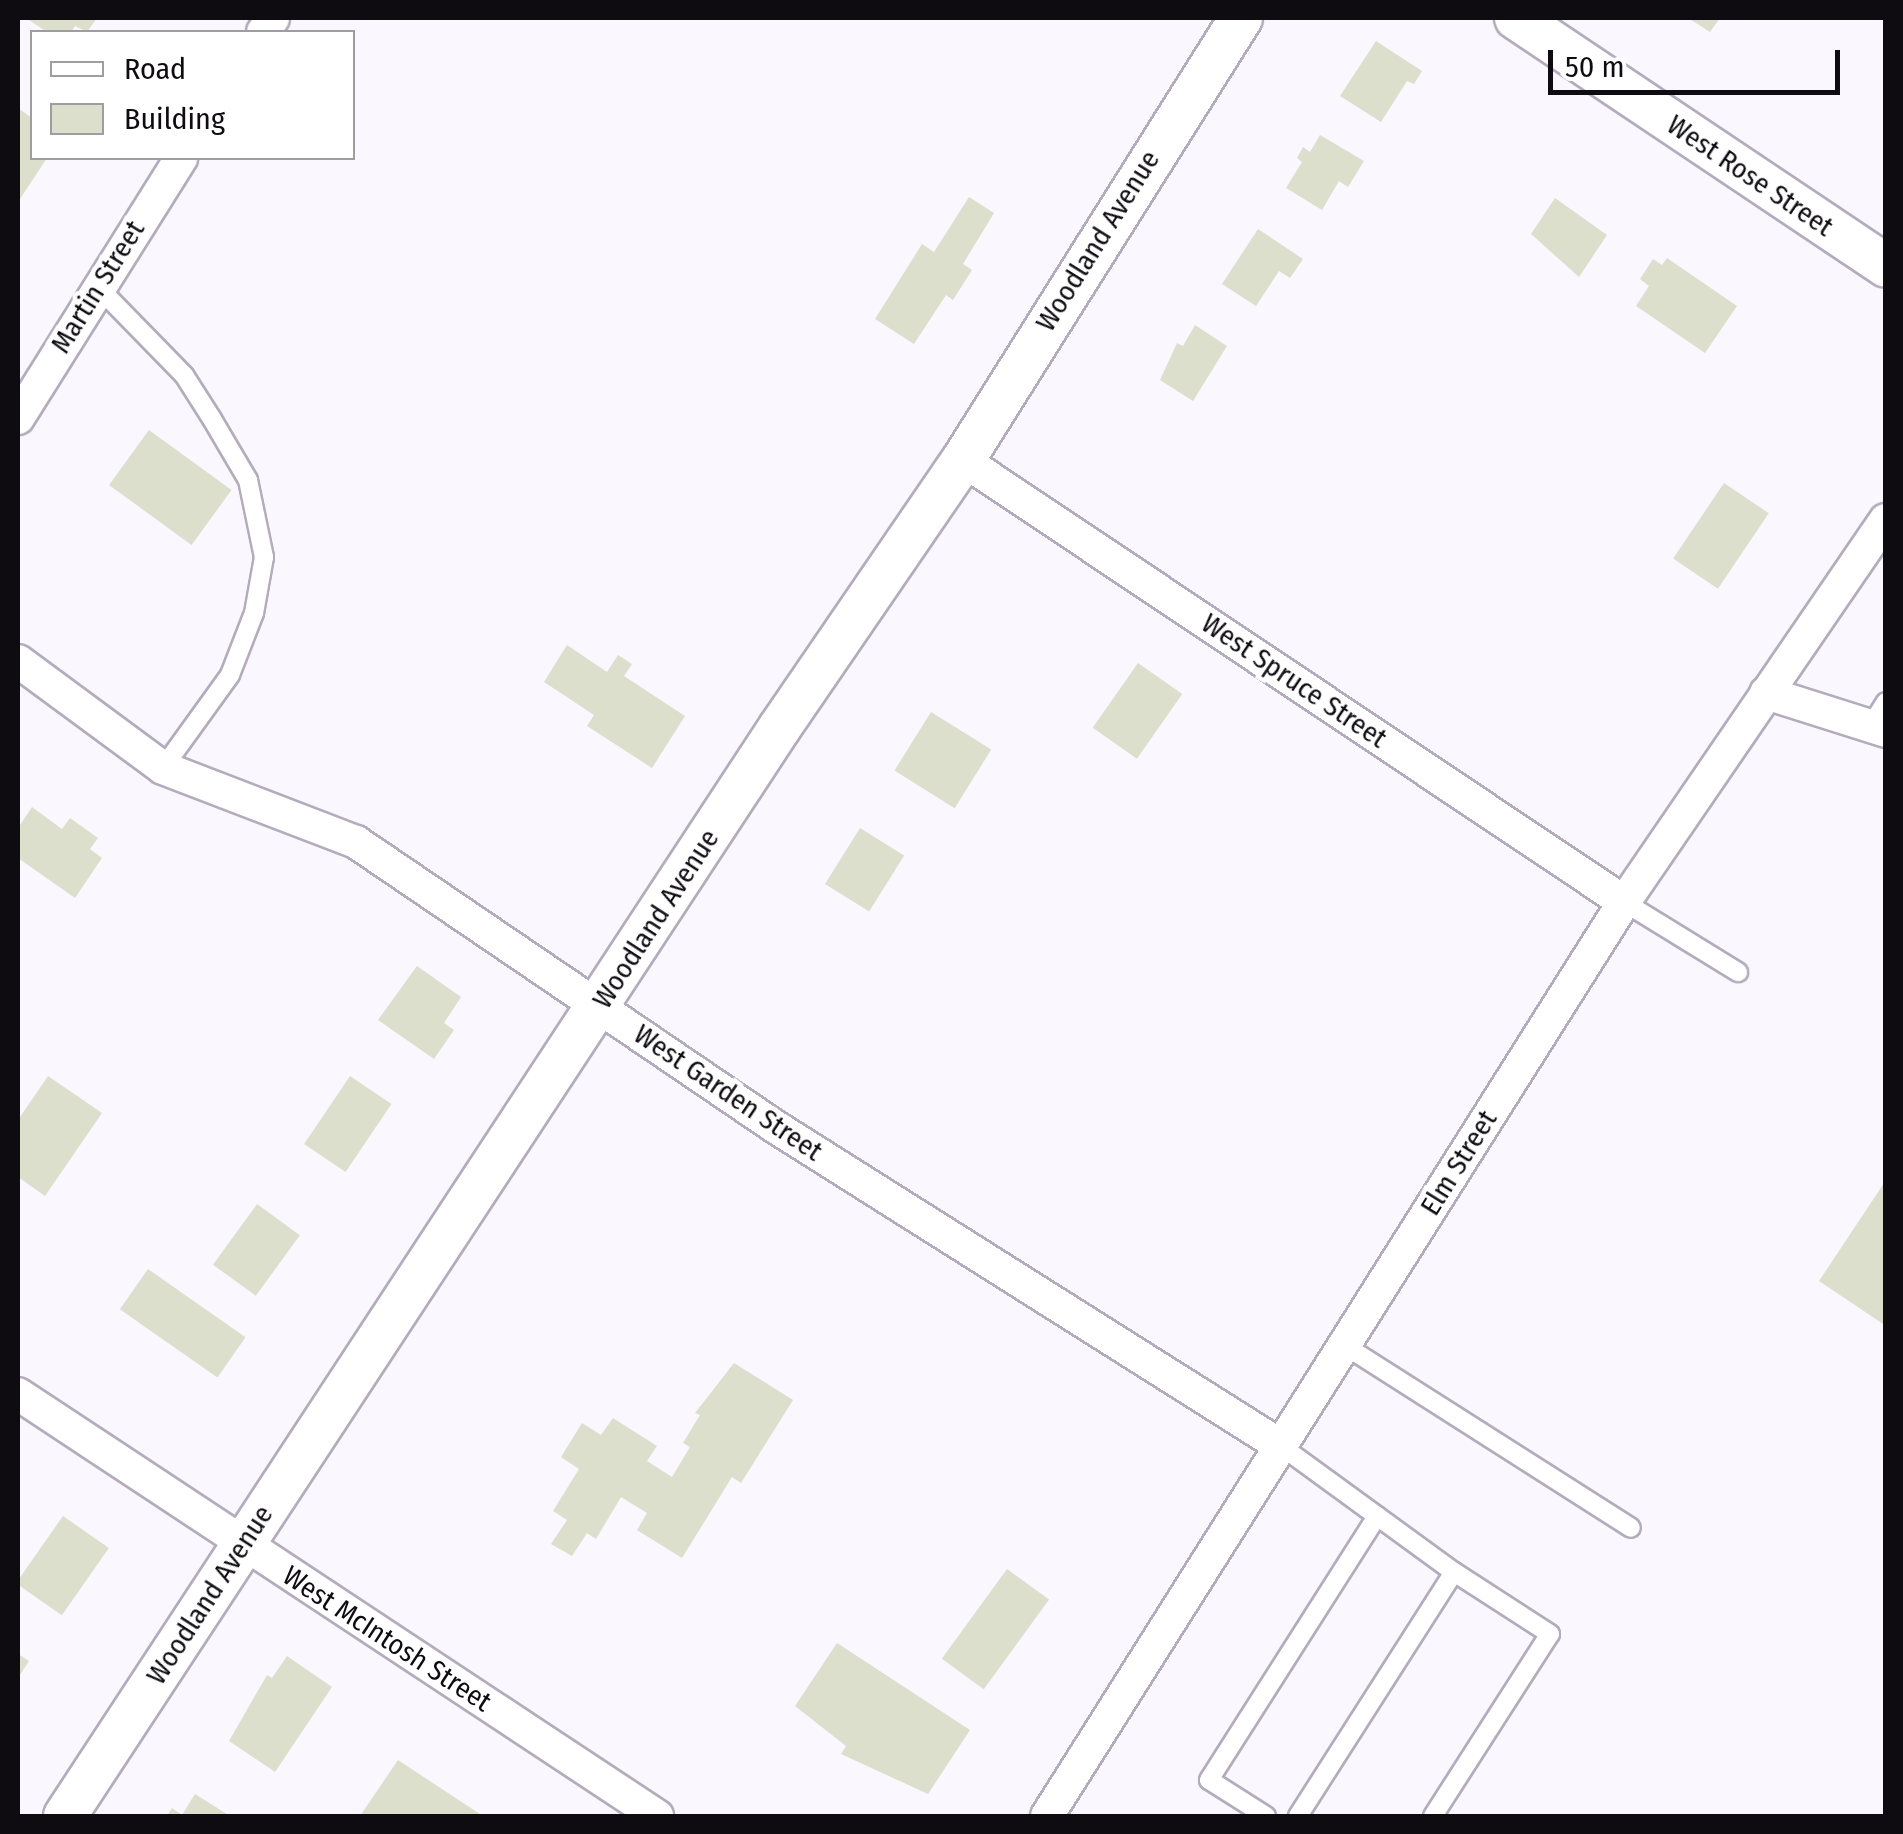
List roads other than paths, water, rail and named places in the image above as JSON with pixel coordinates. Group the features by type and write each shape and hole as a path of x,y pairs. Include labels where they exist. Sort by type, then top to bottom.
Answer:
{"street":[{"name":"Woodland Avenue","path":"65,1816 964,460 1241,18"},
{"name":"West Rose Street","path":"1516,18 1886,266"},
{"name":"Martin Street","path":"18,418 180,160"},
{"name":"West Spruce Street","path":"964,460 1624,902"},
{"name":"Elm Street","path":"1054,1814 1280,1446 1624,902 1886,520"},
{"name":"West Garden Street","path":"18,660 163,768 356,842 599,1007 1280,1446"},
{"path":"1766,694 1881,719"},
{"name":"West McIntosh Street","path":"18,1394 657,1816"}],"lane":[{"path":"98,287 184,376 248,480 262,542 254,613 230,674 163,768"},
{"path":"1624,902 1738,972"},
{"path":"1344,1345 1631,1528"},
{"path":"1280,1446 1454,1572 1550,1634 1434,1816"},
{"path":"1266,1816 1210,1780 1377,1516"},
{"path":"1298,1816 1454,1572"}]}
